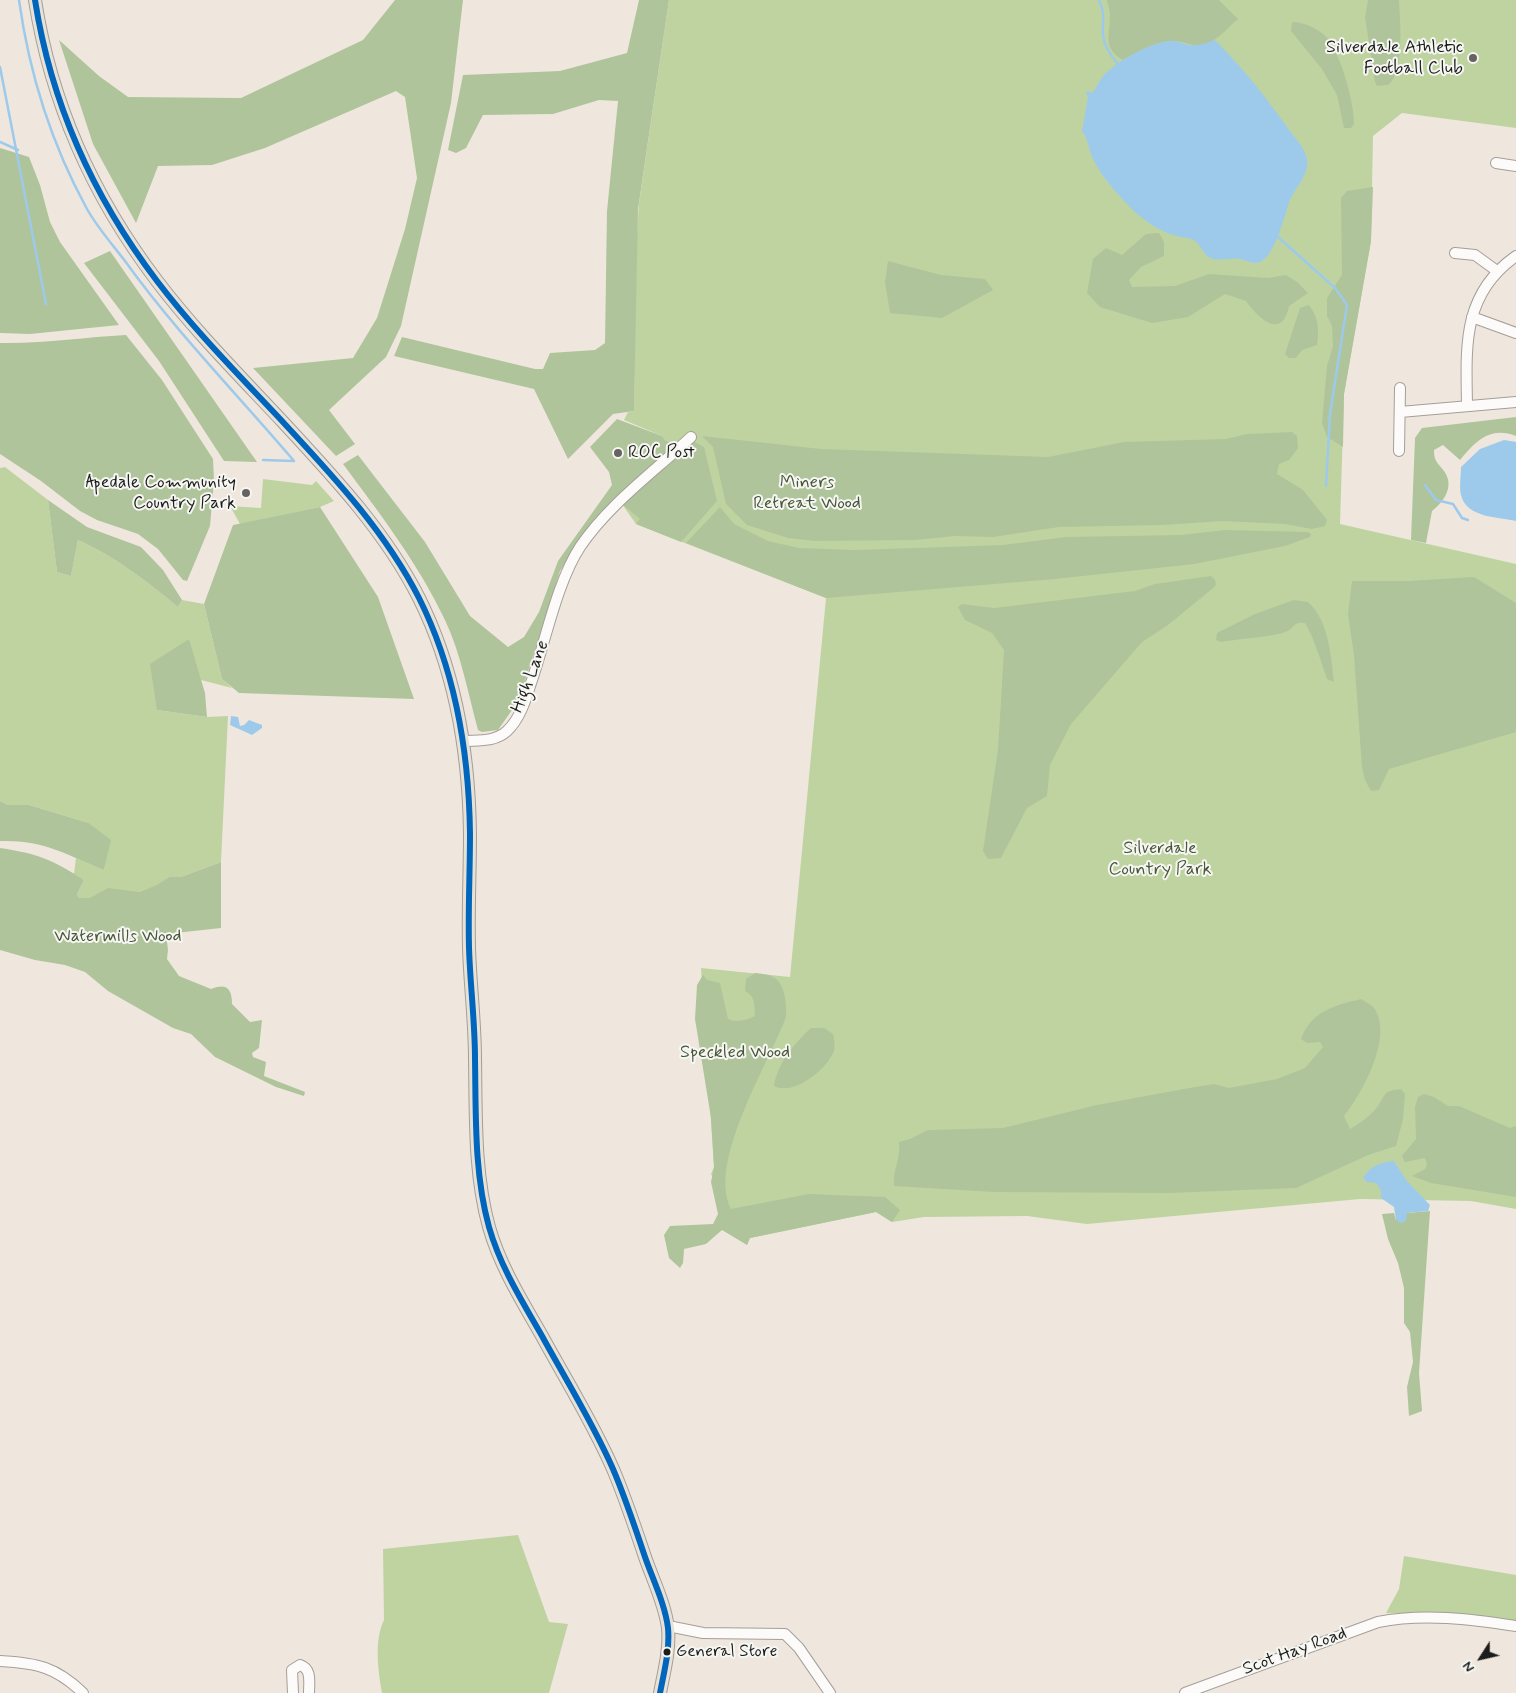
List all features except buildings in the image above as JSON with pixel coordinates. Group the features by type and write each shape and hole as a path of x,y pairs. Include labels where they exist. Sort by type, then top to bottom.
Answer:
{"main road":[{"path":"35,0 40,33 60,102 86,168 109,210 152,274 183,313 327,469 359,507 394,556 418,595 440,644 453,687 464,741 470,829 469,946 474,1011 477,1134 483,1197 488,1222 502,1262 612,1468 668,1626 667,1658 660,1693"}],"street":[{"path":"1496,163 1516,166"},
{"path":"1455,253 1475,255 1497,271"},
{"path":"1467,404 1466,344 1472,317 1480,296 1497,271 1516,256"},
{"path":"1472,317 1516,333"},
{"path":"1399,451 1400,388"},
{"path":"1400,412 1467,404 1516,402"},
{"name":"High Lane","path":"464,741 494,738 508,730 525,700 567,573 580,547 609,512 691,437"},
{"name":"Scot Hay Road","path":"1185,1693 1378,1622 1406,1617 1488,1621 1516,1626"},
{"path":"668,1626 703,1633 785,1634 799,1648 830,1693"},
{"path":"0,1660 53,1669 72,1682 83,1693"},
{"path":"293,1693 292,1670 300,1665 307,1668 309,1672 309,1693"}],"green space":[{"path":"395,0 463,0 451,103 401,326 386,357 329,410 355,444 336,456 253,368 353,358 377,318 405,229 417,178 405,97 396,91 265,148 212,165 158,166 136,223 93,144 59,40 99,76 128,97 241,98 363,40"},
{"path":"639,0 669,0 638,209 634,411 613,414 568,459 534,389 394,356 402,337 535,369 543,369 550,353 595,350 605,343 607,211 618,101 599,100 553,114 483,115 466,148 456,153 448,150 463,75 560,71 627,53"},
{"name":"Silverdale Country Park","path":"669,0 1516,0 1516,128 1402,113 1373,136 1371,241 1344,394 1340,524 1516,564 1516,1209 1471,1201 1360,1199 1087,1224 1027,1216 924,1217 892,1222 876,1212 750,1238 747,1245 711,1174 714,1167 701,968 790,977 826,598 636,524 622,504 675,442 666,441 662,436 624,420 628,412 634,411 636,247 639,203"},
{"path":"1107,0 1219,0 1238,19 1218,37 1209,42 1196,45 1178,41 1161,42 1123,60 1112,51 1110,46 1110,14"},
{"path":"1368,0 1399,0 1399,58 1393,79 1388,85 1377,86 1375,82 1365,17"},
{"path":"1292,22 1313,27 1323,33 1330,41 1339,59 1350,93 1354,124 1351,128 1344,128 1337,95 1322,69 1291,31"},
{"path":"0,148 29,157 40,185 50,222 60,242 119,325 30,334 0,333"},
{"path":"1373,187 1371,241 1344,394 1343,447 1327,437 1322,423 1327,366 1333,346 1332,326 1327,316 1327,298 1342,275 1341,198 1347,191"},
{"path":"1159,233 1164,242 1164,256 1141,267 1129,280 1132,287 1175,286 1209,274 1268,278 1286,275 1297,282 1308,293 1289,306 1286,317 1281,322 1275,324 1263,319 1246,301 1225,294 1188,317 1152,323 1100,307 1087,293 1093,259 1106,248 1122,255 1146,234"},
{"path":"110,251 257,462 224,461 159,361 84,263"},
{"path":"888,261 941,275 985,279 993,290 942,318 890,313 885,282"},
{"path":"1309,305 1315,314 1318,324 1317,345 1302,350 1296,358 1289,358 1285,354 1300,308"},
{"path":"126,335 162,380 213,459 214,481 210,526 187,581 183,580 158,549 138,534 97,520 80,511 41,481 0,454 0,343"},
{"path":"1516,417 1516,436 1499,433 1484,437 1460,460 1443,445 1434,450 1436,460 1447,477 1447,493 1432,511 1426,543 1411,540 1415,438 1422,428"},
{"path":"617,419 662,436 666,441 675,442 673,448 589,529 560,571 519,700 498,730 482,732 478,730 456,646 445,620 423,579 398,539 343,464 358,455 425,542 470,616 508,647 524,637 539,612 558,561 612,485 609,472 590,447"},
{"name":"Miners Retreat Wood","path":"1292,432 1297,436 1298,448 1289,460 1279,464 1277,474 1303,490 1327,520 1325,526 1312,529 1285,524 1222,521 1163,525 1059,527 993,537 955,536 915,540 815,541 788,538 747,525 726,504 713,447 702,436 821,449 1048,457 1124,442 1226,439 1247,434"},
{"path":"693,441 704,447 717,501 681,542 636,524 640,519 622,504"},
{"path":"5,467 48,500 57,572 71,576 78,540 118,562 178,607 182,600 204,604 222,679 232,688 201,680 188,639 157,710 207,717 228,716 221,862 181,877 169,877 158,885 139,892 97,894 89,898 79,898 77,894 84,880 74,874 76,858 104,870 110,840 89,823 29,805 8,805 0,801 0,468"},
{"path":"263,479 312,485 316,481 334,501 320,507 240,524 230,506 261,508"},
{"path":"48,500 87,527 141,547 163,570 182,600 178,607 118,562 78,540 71,576 57,572"},
{"path":"320,507 378,597 414,699 239,693 222,679 204,604 233,525"},
{"path":"720,507 734,524 768,541 799,548 855,550 1003,545 1066,537 1181,535 1225,530 1308,532 1311,534 1310,537 1285,546 1194,564 1055,579 826,598 686,543"},
{"path":"1211,576 1215,580 1216,585 1168,625 1142,642 1071,724 1050,765 1047,796 1027,808 1001,858 988,859 983,851 998,750 1004,650 992,633 965,620 958,607 962,604 994,608 1135,591 1155,584"},
{"path":"1474,577 1516,603 1516,732 1389,769 1379,790 1371,791 1365,780 1362,767 1354,655 1348,614 1352,581 1409,581"},
{"path":"1294,600 1308,602 1315,610 1325,629 1332,661 1334,682 1327,679 1305,623 1296,624 1288,631 1279,634 1221,642 1216,640 1217,633 1255,614"},
{"path":"189,639 205,693 207,717 157,710 150,664"},
{"path":"0,801 8,805 29,805 89,823 111,840 104,870 54,849 16,841 0,841"},
{"name":"Watermills Wood","path":"0,848 44,858 84,880 77,894 79,898 89,898 108,888 139,892 157,885 169,877 181,877 221,862 221,928 166,934 167,959 179,976 211,989 216,987 227,988 231,994 232,1004 250,1022 262,1020 259,1048 252,1053 253,1057 266,1062 264,1076 305,1092 304,1096 276,1087 215,1057 191,1034 173,1028 108,991 85,972 65,965 35,960 0,950"},
{"name":"Speckled Wood","path":"755,973 769,975 779,983 784,994 786,1017 743,1113 733,1140 727,1166 726,1189 731,1209 809,1194 885,1197 900,1210 892,1222 876,1212 750,1238 747,1245 722,1230 706,1244 684,1249 683,1263 680,1268 669,1258 664,1235 670,1226 713,1224 718,1214 711,1182 714,1167 711,1118 695,1019 697,985 703,975 707,980 720,983 728,1019 734,1021 749,1019 755,1016 753,999 745,991 746,979"},
{"path":"1361,999 1374,1008 1379,1020 1378,1049 1367,1080 1344,1116 1350,1129 1372,1113 1386,1094 1401,1089 1405,1094 1403,1119 1396,1146 1368,1155 1296,1188 1169,1193 994,1192 894,1186 899,1142 928,1130 1003,1128 1097,1105 1195,1087 1214,1084 1229,1088 1277,1079 1305,1068 1323,1047 1320,1042 1307,1043 1301,1039 1305,1029 1325,1011"},
{"path":"811,1028 824,1028 833,1034 834,1049 829,1060 816,1074 799,1085 790,1088 774,1086 783,1061"},
{"path":"1424,1094 1434,1097 1448,1106 1459,1106 1510,1128 1516,1126 1516,1197 1431,1183 1412,1176 1425,1169 1427,1165 1425,1158 1405,1162 1402,1156 1416,1139 1415,1107 1418,1097"},
{"path":"1430,1211 1419,1373 1422,1411 1409,1416 1407,1387 1413,1362 1410,1332 1404,1323 1404,1288 1382,1214 1394,1213 1396,1220 1407,1213"},
{"path":"518,1535 549,1622 568,1624 549,1693 382,1693 378,1646 384,1620 383,1549"},
{"path":"1404,1556 1516,1575 1516,1623 1450,1615 1386,1613 1399,1589"}],"water":[{"path":"1215,40 1244,71 1270,104 1300,144 1305,152 1307,162 1305,173 1290,200 1275,242 1267,256 1259,262 1210,258 1193,240 1166,232 1144,220 1123,200 1101,173 1093,159 1082,131 1088,97 1086,93 1088,91 1092,93 1105,74 1119,63 1147,47 1157,44 1175,41 1196,45"},
{"path":"1504,440 1516,442 1516,521 1476,512 1464,503 1460,492 1461,467 1480,449"},
{"path":"231,716 238,717 240,726 249,720 262,725 262,728 252,735 230,725"},
{"path":"1394,1161 1406,1180 1430,1205 1428,1211 1407,1213 1406,1221 1401,1223 1396,1220 1394,1207 1381,1198 1381,1190 1376,1183 1367,1182 1363,1178 1376,1165"}],"waterway":[{"path":"19,0 29,54 44,108 74,185 100,229 165,313 294,461 263,460"},
{"path":"1099,0 1103,14 1105,43 1110,54 1118,64"},
{"path":"0,67 46,304"},
{"path":"0,142 18,150"},
{"path":"1278,237 1335,288 1347,305 1330,414 1326,486"},
{"path":"1425,485 1436,500 1453,504 1462,518 1468,520"}],"transit line":[{"path":"35,0 52,76 78,148 95,183 134,249 187,318 320,462 357,505 405,573 432,626 451,684 458,713 467,773 470,834 469,947 475,1045 478,1165 484,1207 489,1227 505,1269 597,1435 630,1512 662,1601 668,1628 667,1653 660,1693"}],"place":[{"name":"Silverdale Athletic Football Club","path":"1473,58"},
{"name":"ROC Post","path":"618,453"},
{"name":"Apedale Community Country Park","path":"246,493"},
{"name":"General Store","path":"667,1652"}]}
